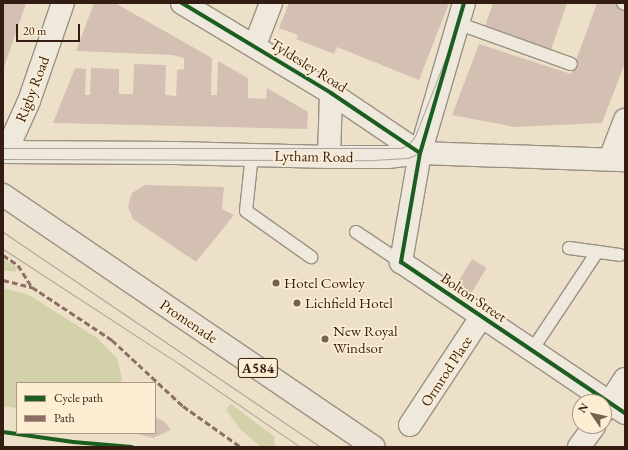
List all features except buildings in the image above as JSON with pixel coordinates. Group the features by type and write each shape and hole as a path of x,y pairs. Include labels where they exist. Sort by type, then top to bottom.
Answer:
{"main road":[{"name":"Promenade","path":"3,195 374,447"}],"street":[{"name":"Rigby Road","path":"5,152 29,101 63,3"},
{"name":"Tyldesley Road","path":"182,3 255,45 331,93 420,153"},
{"path":"255,45 271,3"},
{"path":"401,262 420,153 461,13"},
{"name":"Tyldesley Road","path":"329,157 331,93"},
{"path":"617,159 625,120"},
{"name":"Lytham Road","path":"5,152 252,154 329,157 388,157 420,153 617,159"},
{"name":"Bolton Street","path":"401,262 532,350 613,409"},
{"name":"Ormrod Place","path":"410,425 482,316"},
{"path":"613,409 625,379"},
{"path":"579,447 588,434"}],"lane":[{"path":"461,13 572,64"},
{"path":"252,154 246,211 311,257"},
{"path":"356,232 401,262"},
{"path":"569,248 620,255"},
{"path":"532,350 597,252"}],"shaded area":[{"path":"3,259 18,268 15,272 3,270"},
{"path":"3,288 29,295 97,338 117,358 122,379 121,382 16,382 16,408 3,406"},
{"path":"231,404 275,437 274,447 261,447 239,428 226,410"}],"tram line":[{"path":"3,148 401,148 408,145 415,136 451,44"},
{"path":"3,159 372,160 408,158 420,153"},
{"path":"3,232 320,447"},
{"path":"3,249 178,363 300,447"}],"marked path":[{"path":"3,255 18,265 32,287"},
{"path":"3,280 32,287 112,340 183,406 241,447"}],"cycle path":[{"path":"182,3 331,93 420,153"},
{"path":"464,3 420,153 401,262 625,413"},
{"path":"3,432 16,434"},
{"path":"17,434 73,442 132,447"}],"place":[{"name":"Hotel Cowley","path":"276,283"},
{"name":"Lichfield Hotel","path":"297,303"},
{"name":"New Royal Windsor","path":"325,339"}]}
